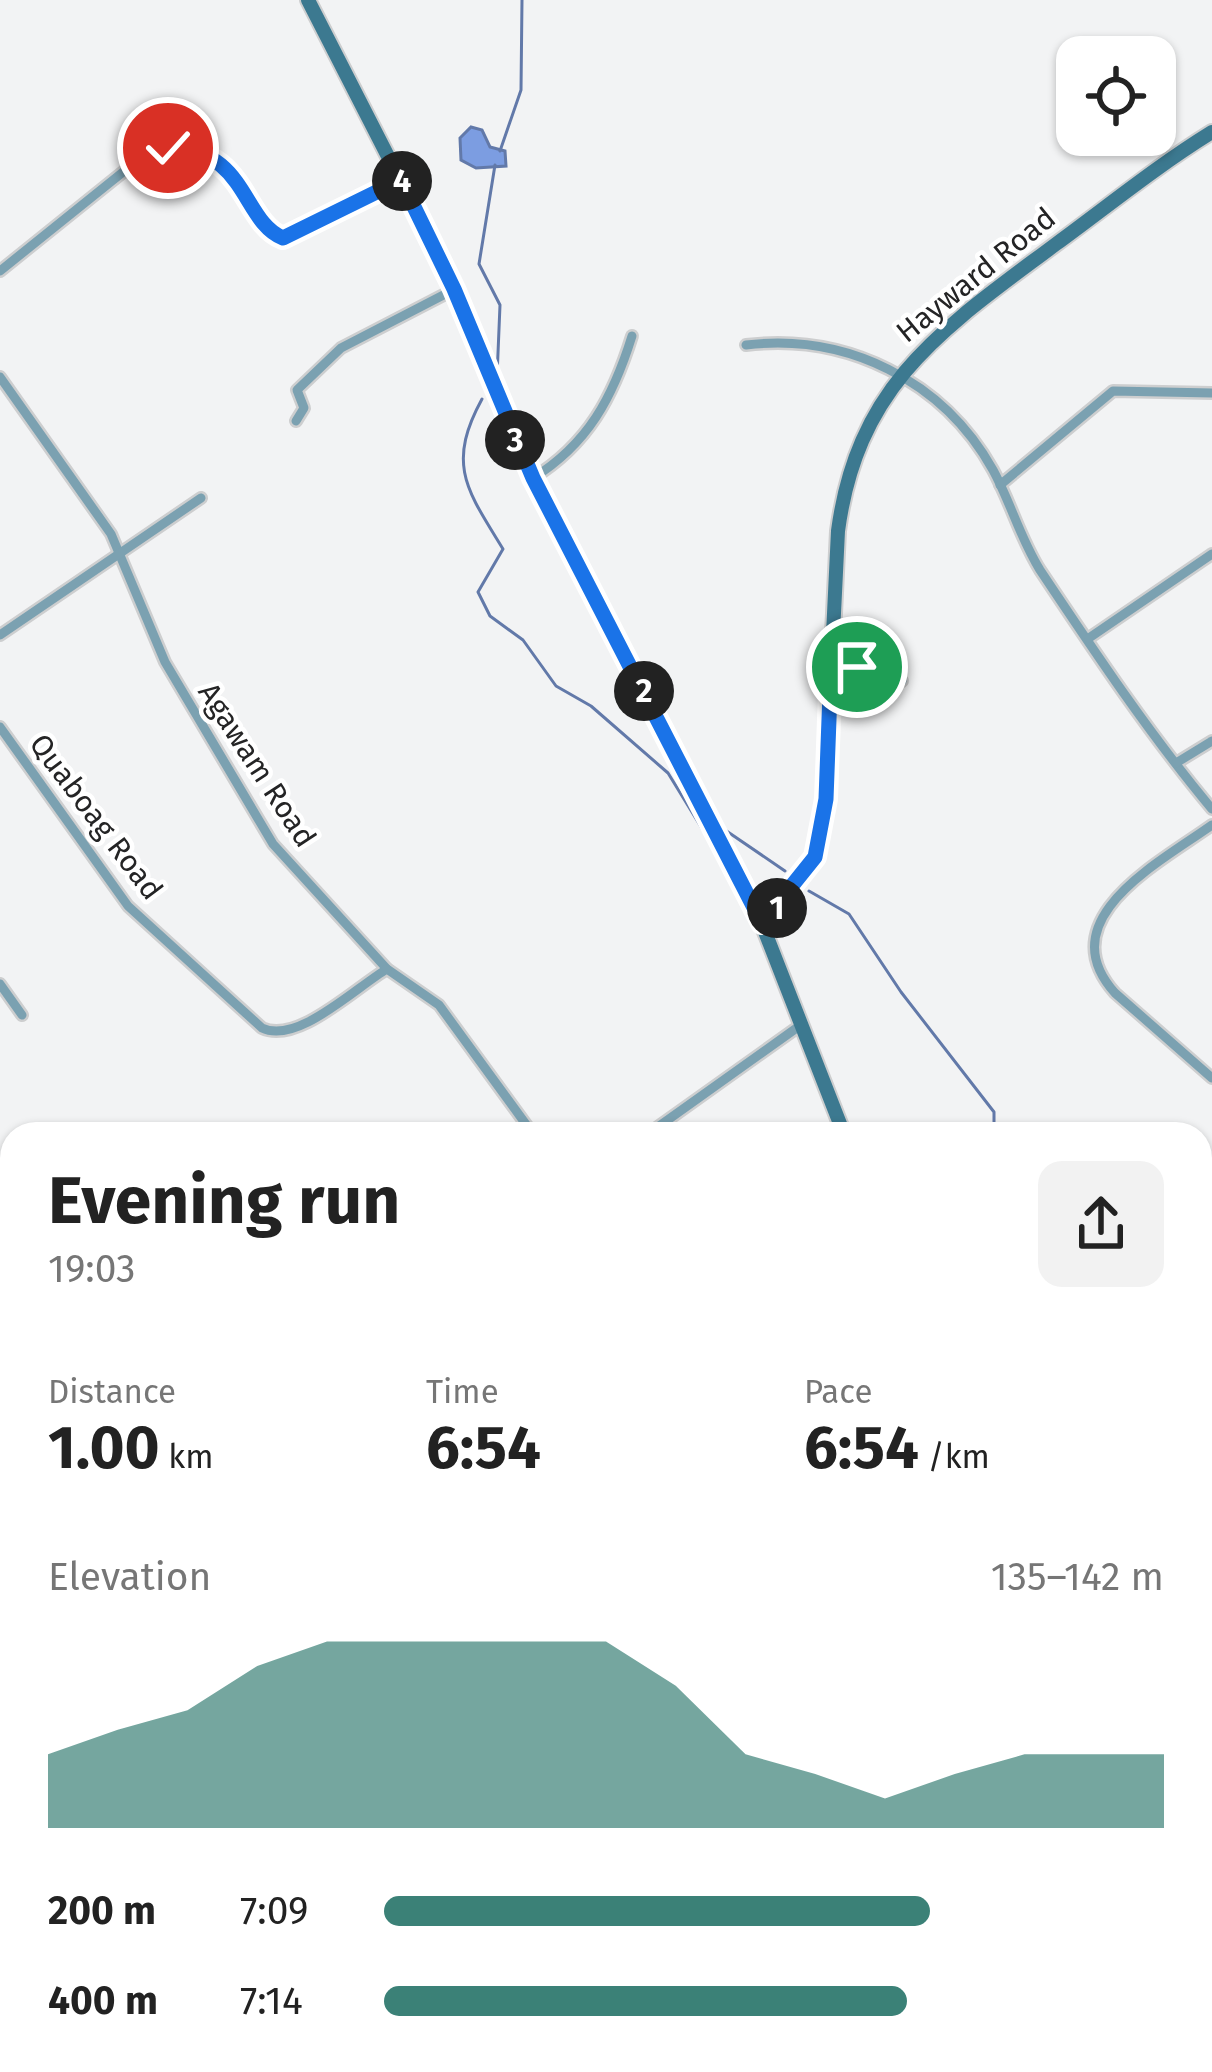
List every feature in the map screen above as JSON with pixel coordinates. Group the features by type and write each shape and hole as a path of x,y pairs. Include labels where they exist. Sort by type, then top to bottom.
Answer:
{"street":[{"path":"308,0 454,289 533,478 762,923 798,1027 839,1122"},
{"name":"Hayward Road","path":"762,923 815,857 826,799 843,488 861,435 898,375 921,348 1212,132"},
{"path":"0,271 137,160 160,149 189,150 234,176 266,228 283,238 401,180"},
{"path":"296,421 304,408 297,390 330,356 454,289"},
{"path":"533,478 569,452 594,425 632,336"},
{"path":"746,345 831,344 898,375 962,431 1000,484 1020,535 1212,809"},
{"name":"Agawam Road","path":"0,377 90,501 120,552 165,662 265,831 387,969 439,1005 523,1122"},
{"path":"1000,484 1113,391 1212,393"},
{"path":"0,635 201,498"},
{"path":"1089,638 1212,554"},
{"path":"831,666 857,667 902,681"},
{"name":"Quaboag Road","path":"0,727 128,906 262,1028 281,1033 299,1028 387,969"},
{"path":"1176,763 1212,741"},
{"path":"1212,825 1108,904 1092,945 1102,978 1115,993 1212,1078"},
{"path":"0,984 22,1015"},
{"path":"665,1122 798,1027"}],"water":[{"path":"471,127 482,130 490,147 505,151 506,166 476,168 461,160 460,138"}],"waterway":[{"path":"500,151 521,90 522,0"},
{"path":"495,165 479,264 500,305 497,377"},
{"path":"482,399 471,422 463,460 471,493 503,549 478,592 490,616 523,640 556,686 591,706 668,773 706,835"},
{"path":"725,830 785,871"},
{"path":"809,891 849,914 901,992 994,1112 994,1122"}],"route":[{"path":"168,148 196,153 234,176 266,228 283,238 401,180 454,289 508,427 762,923 792,892 815,857 826,799 831,666 857,667"}]}
